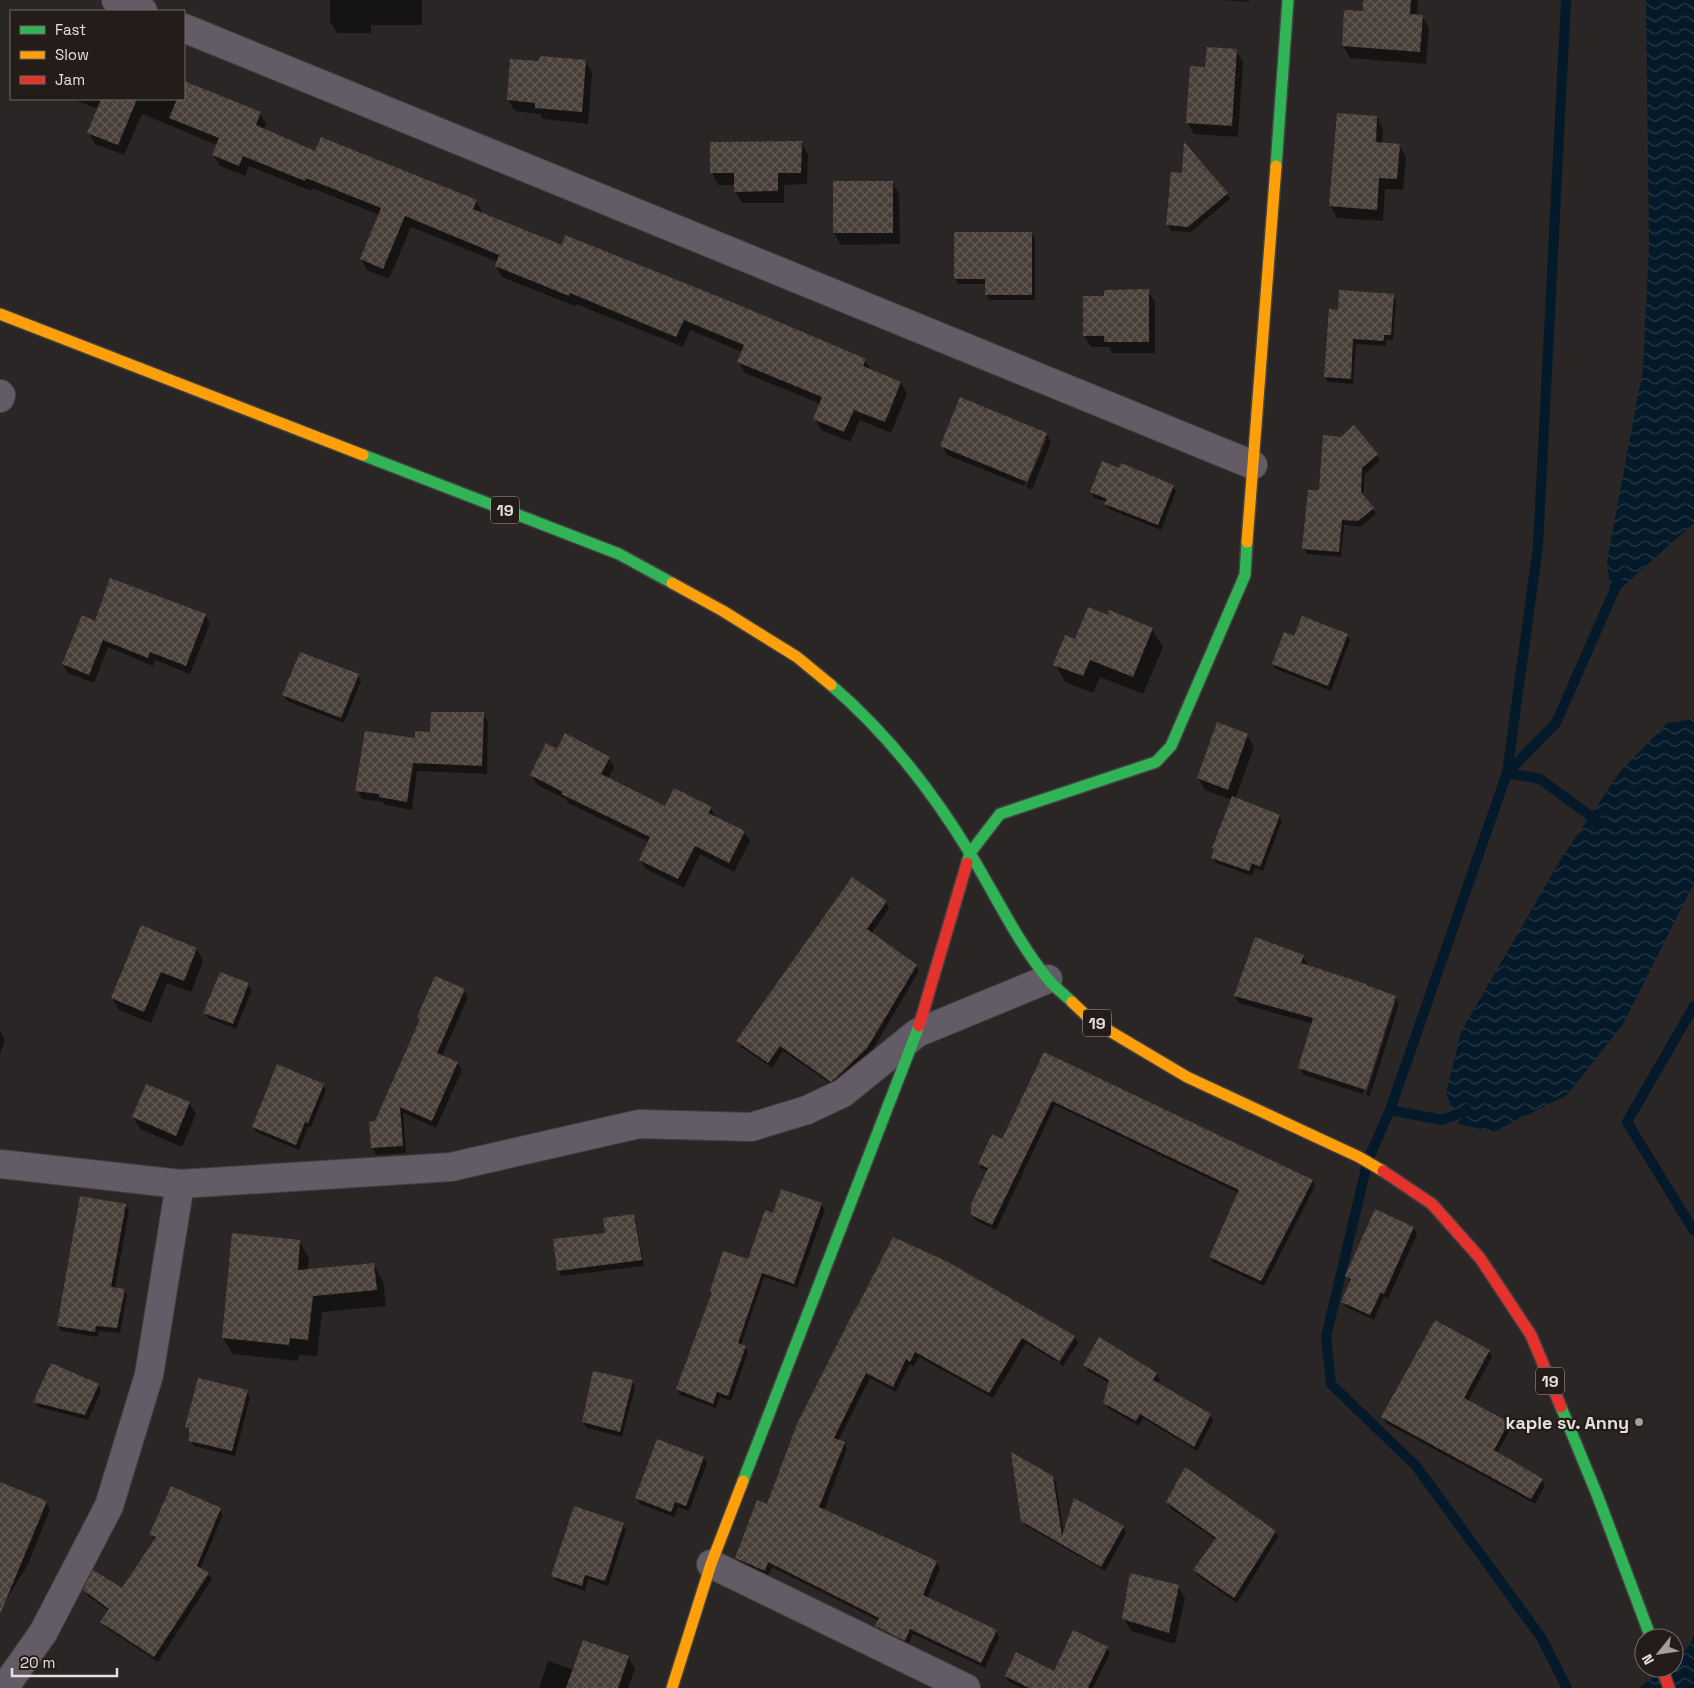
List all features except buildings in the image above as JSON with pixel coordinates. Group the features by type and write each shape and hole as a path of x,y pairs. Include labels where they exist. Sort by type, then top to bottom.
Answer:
{"main road":[{"path":"672,1688 711,1564 917,1032 970,852 1000,814 1156,762 1171,746 1246,575 1288,0"},
{"name":"19","path":"0,314 619,554 723,611 796,657 848,700 893,746 926,788 970,852 1028,952 1048,979 1091,1020 1187,1077 1380,1169 1432,1204 1480,1258 1531,1336 1598,1497 1647,1628"}],"street":[{"path":"116,0 141,10"},
{"path":"185,28 1254,465"},
{"path":"0,1164 180,1184 451,1167 639,1124 752,1127 807,1110 843,1094 917,1032 1048,979"},
{"path":"4,1688 43,1632 109,1506 149,1375 180,1184"},
{"path":"711,1564 966,1688"}],"water":[{"path":"1646,0 1694,0 1694,523 1611,597 1607,561 1643,369 1649,246"},
{"path":"1694,719 1694,883 1623,1024 1567,1095 1493,1132 1458,1124 1446,1093 1461,1032 1561,859 1620,772 1667,723"},
{"path":"1694,1636 1694,1688 1639,1688 1652,1678 1684,1678 1684,1651"}],"waterway":[{"path":"1566,0 1538,546 1507,773 1390,1110 1368,1160 1326,1337 1331,1384 1416,1466 1541,1637 1567,1688"},
{"path":"1507,773 1556,723 1618,582"},
{"path":"1507,773 1540,779 1600,823"},
{"path":"1694,1006 1627,1122 1694,1231"},
{"path":"1390,1110 1442,1120 1464,1112 1466,1109"}],"traffic: fast":[{"path":"1276,166 1288,0"},
{"path":"363,455 619,554 672,583"},
{"path":"967,863 970,853 1000,814 1156,762 1171,746 1245,575 1247,542"},
{"path":"831,685 890,743 925,786 971,855 1036,964 1050,981 1072,1002"},
{"path":"743,1481 919,1026"},
{"path":"1561,1407 1598,1497 1647,1628"}],"traffic: slow":[{"path":"1247,542 1276,166"},
{"path":"0,314 363,455"},
{"path":"672,583 723,611 797,657 831,685"},
{"path":"1072,1002 1091,1020 1187,1077 1359,1157 1383,1171"},
{"path":"672,1688 711,1564 743,1481"}],"traffic: jam":[{"path":"919,1026 967,863"},
{"path":"1383,1171 1432,1204 1480,1258 1531,1335 1561,1407"},
{"path":"1666,1678 1669,1688"}],"place":[{"name":"kaple sv. Anny","path":"1639,1422"}]}
